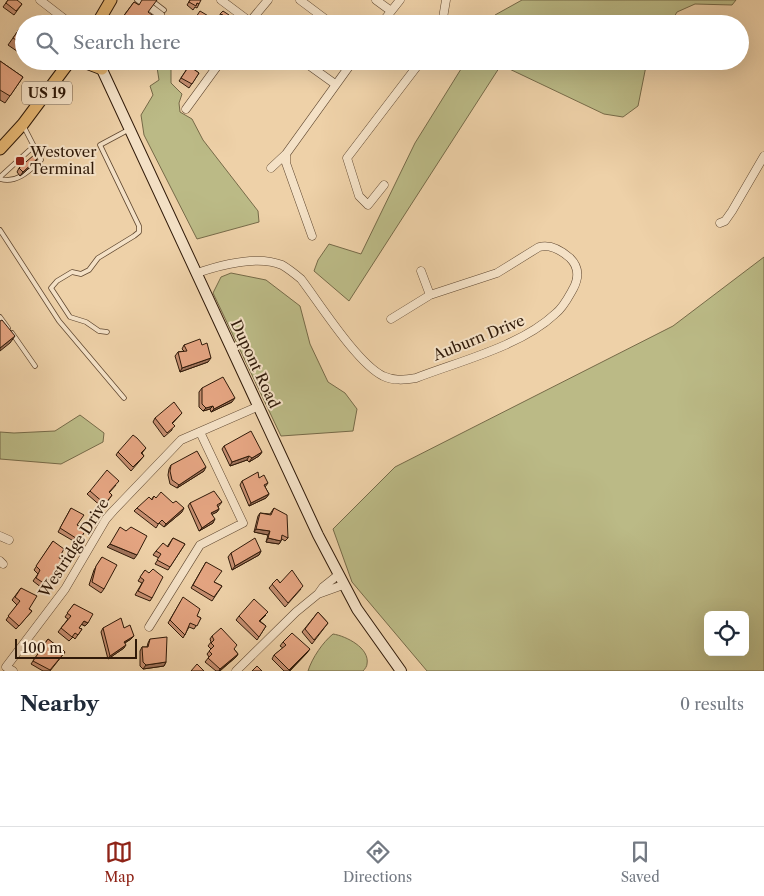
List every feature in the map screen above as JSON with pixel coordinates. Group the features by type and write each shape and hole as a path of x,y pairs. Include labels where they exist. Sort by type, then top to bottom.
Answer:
{"main road":[{"path":"103,15 112,0"},
{"name":"US 19","path":"0,149 23,124 63,70"}],"street":[{"path":"40,0 60,15"},
{"path":"51,8 56,0"},
{"path":"221,0 240,15"},
{"path":"256,15 268,0"},
{"path":"300,0 320,15"},
{"path":"376,0 391,11"},
{"path":"388,15 400,0"},
{"path":"444,15 446,0"},
{"name":"Dupont Road","path":"102,70 338,575 399,670"},
{"path":"186,109 214,70"},
{"path":"316,70 335,84"},
{"path":"271,168 286,154 345,70"},
{"path":"384,185 368,205 359,196 348,158 414,70"},
{"path":"286,154 286,163 312,236"},
{"path":"720,223 725,221 732,211 764,156"},
{"name":"Auburn Drive","path":"196,273 231,263 260,262 280,264 301,279 355,351 371,368 388,378 403,380 416,378 506,344 539,327 557,313 570,295 578,275 576,266 565,254 554,248 539,247 497,273 430,295 391,319"},
{"path":"421,271 430,295"},
{"name":"Westridge Drive","path":"13,671 6,667 65,589 106,519 181,440 258,406"},
{"path":"149,627 200,545 243,523 200,432"},
{"path":"0,536 9,540"},
{"path":"236,671 296,612 318,594 322,587 338,575"},
{"path":"318,594 334,590 343,585"}],"lane":[{"path":"135,0 134,3 161,15"},
{"path":"144,0 161,15"},
{"path":"151,0 161,15"},
{"path":"23,124 34,146 41,160 21,177 4,180 0,178 34,146"},
{"path":"107,332 98,331 86,322 70,317 51,288 57,281 72,272 82,274 89,270 98,258 139,232 139,226 100,145 130,128"},
{"path":"0,230 59,321 124,398"},
{"path":"0,317 36,366"}],"shaded area":[{"path":"522,0 736,0 732,5 695,4 677,12 675,15 495,15"},
{"path":"157,70 171,70 171,83 182,94 179,103 180,112 192,119 203,140 258,211 259,222 197,239 144,135 141,115 153,95 150,86 159,80"},
{"path":"460,70 498,70 349,301 314,271 318,260 329,244 361,254 415,143"},
{"path":"512,70 645,70 638,106 623,117 604,114"},
{"path":"764,257 764,671 427,671 352,582 333,529 395,467 673,326"},
{"path":"231,273 266,280 300,306 310,344 328,382 345,393 357,409 353,431 281,436 213,293 221,277"},
{"path":"80,415 104,433 103,442 61,464 0,459 0,432 55,431"},
{"path":"333,634 350,640 361,648 367,658 367,666 363,671 308,671 318,651"}],"building":[{"path":"8,0 17,0 22,4 16,11 6,3"},
{"path":"142,0 157,0 148,12 152,15 124,15 134,2 139,5"},
{"path":"190,0 201,0 196,6 189,2"},
{"path":"200,11 207,15 197,15"},
{"path":"223,11 229,15 223,15 220,14"},
{"path":"0,61 23,77 10,96 0,90"},
{"path":"186,70 195,70 199,73 192,84 181,78"},
{"path":"34,155 37,159 23,172 19,168"},
{"path":"2,320 15,336 0,348 0,321"},
{"path":"200,339 202,345 207,343 211,358 182,368 178,352 187,351 184,345"},
{"path":"223,377 235,398 214,409 213,406 206,408 202,404 202,388"},
{"path":"174,402 182,413 172,423 175,426 167,433 155,418"},
{"path":"251,431 262,452 252,458 249,456 232,462 224,446"},
{"path":"133,435 146,448 141,453 144,456 133,467 118,452"},
{"path":"197,451 206,467 179,485 172,480 171,465"},
{"path":"107,470 119,481 109,492 112,495 105,504 90,491"},
{"path":"258,472 259,478 264,475 268,483 264,485 269,494 251,503 242,481"},
{"path":"214,491 222,502 217,505 219,509 211,513 215,519 202,528 190,503"},
{"path":"161,492 173,503 176,501 184,508 166,524 162,520 158,524 137,508 149,497 152,500 154,496 156,498"},
{"path":"71,508 84,515 77,525 86,530 79,540 60,528"},
{"path":"274,508 287,515 288,538 282,535 281,541 268,538 270,531 256,529 260,513 271,515"},
{"path":"120,527 126,531 131,527 147,536 137,555 110,544"},
{"path":"173,538 185,544 170,567 157,560 161,554 156,551 163,543 168,547"},
{"path":"255,538 261,551 235,566 231,553"},
{"path":"53,541 64,549 59,558 63,559 59,563 61,565 45,584 36,578 40,570 36,566"},
{"path":"102,557 117,565 104,589 92,582 96,566"},
{"path":"206,562 222,571 214,582 222,586 214,597 193,585"},
{"path":"153,569 163,577 152,598 138,591 144,580 140,577 145,570 149,573"},
{"path":"292,570 303,586 288,603 272,584 277,579 280,583"},
{"path":"21,588 37,596 29,609 32,611 19,626 8,616 20,601 15,597"},
{"path":"183,597 200,609 197,616 201,618 197,626 190,623 185,635 170,620"},
{"path":"254,599 268,612 259,621 266,626 259,637 239,616"},
{"path":"74,604 93,614 88,623 84,621 79,628 82,629 78,635 75,633 72,637 61,628 71,616 67,613"},
{"path":"318,612 328,623 314,640 305,629"},
{"path":"121,618 124,628 130,625 134,636 124,642 126,645 110,656 103,628"},
{"path":"221,628 237,645 234,649 238,654 220,669 208,658 212,654 209,651 214,646 211,643 214,640 212,636"},
{"path":"292,633 310,649 289,670 274,655 286,645 283,642"},
{"path":"167,637 166,662 146,665 143,662 142,647 148,647 150,639"},
{"path":"48,639 65,652 50,670 33,661"},
{"path":"197,664 204,671 191,671"},
{"path":"257,666 262,671 252,671"}],"place":[{"name":"Westover Terminal","path":"20,161"}]}
